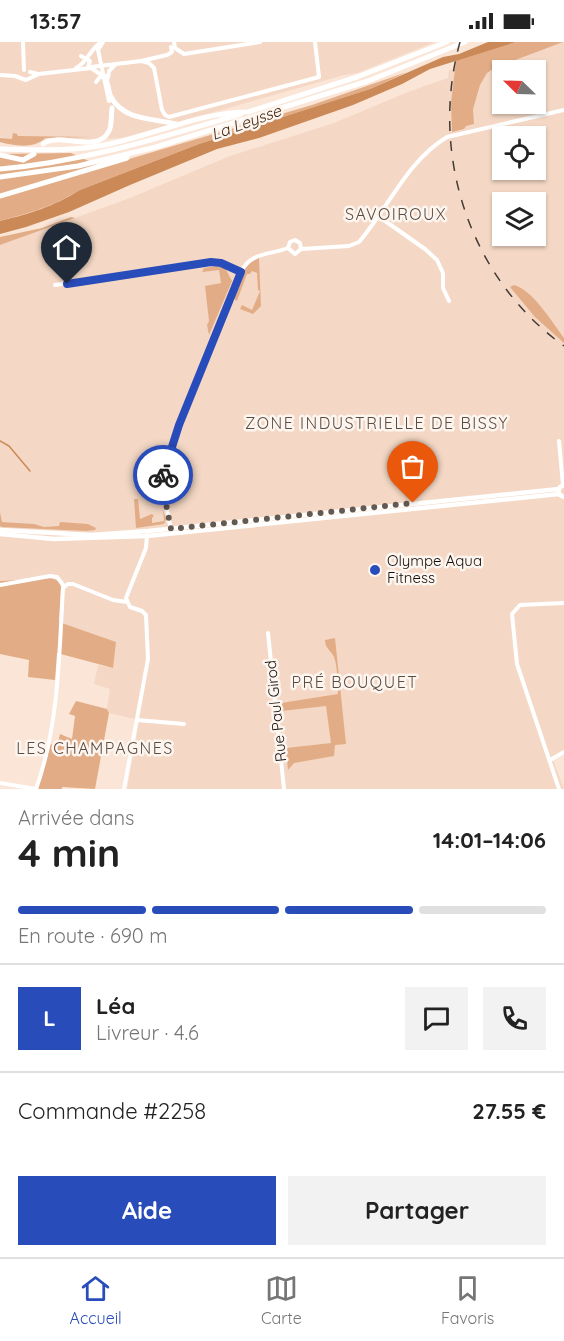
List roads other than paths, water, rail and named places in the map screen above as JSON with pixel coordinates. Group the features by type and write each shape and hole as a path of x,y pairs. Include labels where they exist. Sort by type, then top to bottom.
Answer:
{"highway":[{"path":"0,169 43,165 88,156 248,112 381,69 447,42"},
{"path":"2,197 327,95 387,74 465,42"},
{"path":"85,148 101,143 110,132 114,121 110,99"},
{"path":"110,99 125,112 177,125"},
{"path":"2,147 21,150 85,148 124,141 230,112 248,112"},
{"path":"43,144 49,140 95,141 110,132"},
{"path":"0,177 78,166 156,147"},
{"path":"0,155 23,160 34,154"}],"main road":[{"path":"0,532 54,539 148,534 562,490"}],"street":[{"path":"23,42 22,73 26,80 39,74 93,68 106,76 109,85"},
{"path":"72,70 81,66 83,58 103,42"},
{"path":"103,42 98,50 110,99"},
{"path":"174,42 175,48 184,54 260,42"},
{"path":"141,61 154,68 164,114 172,117 319,76 315,42"},
{"path":"72,70 141,61 167,55 173,51 171,47"},
{"path":"83,58 90,63 87,67"},
{"path":"110,99 108,75 110,69 126,62"},
{"path":"30,72 30,77"},
{"path":"0,75 15,76 30,72 39,74"},
{"path":"96,82 103,76"},
{"path":"288,248 295,254 302,249 354,245 364,236 419,159 449,136 564,110"},
{"path":"378,216 425,249 436,260 443,273 443,288 449,301"},
{"path":"288,248 290,242 295,240 300,243 302,249"},
{"path":"171,531 162,485 164,468 241,272 244,265 255,256 288,248"},
{"path":"55,285 211,262 221,263 241,272"},
{"path":"559,441 562,490"},
{"path":"124,789 148,659 144,613 130,607 126,598 146,548 148,534"},
{"path":"0,585 50,576 57,577 64,586 57,691 45,761 36,789 0,783"},
{"path":"64,586 74,584 113,600 127,602"},
{"path":"559,789 517,664 512,614 520,605 564,603"},
{"name":"Rue Paul Girod","path":"268,633 284,789"},
{"path":"137,720 184,724"},
{"path":"550,760 564,752"},
{"path":"554,789 555,780"}],"waterway":[{"path":"0,441 9,446 30,471"}],"railway":[{"path":"460,42 452,84 450,127 454,169 465,210 481,249 503,285 531,318 564,346"}],"place":[{"name":"Olympe Aqua Fitness","path":"375,570"}],"district":[{"name":"SAVOIROUX","path":"396,214"},
{"name":"ZONE INDUSTRIELLE DE BISSY","path":"377,423"},
{"name":"PRÉ BOUQUET","path":"355,682"},
{"name":"LES CHAMPAGNES","path":"95,748"}],"water label":[{"name":"La Leysse","path":"246,122"}]}
